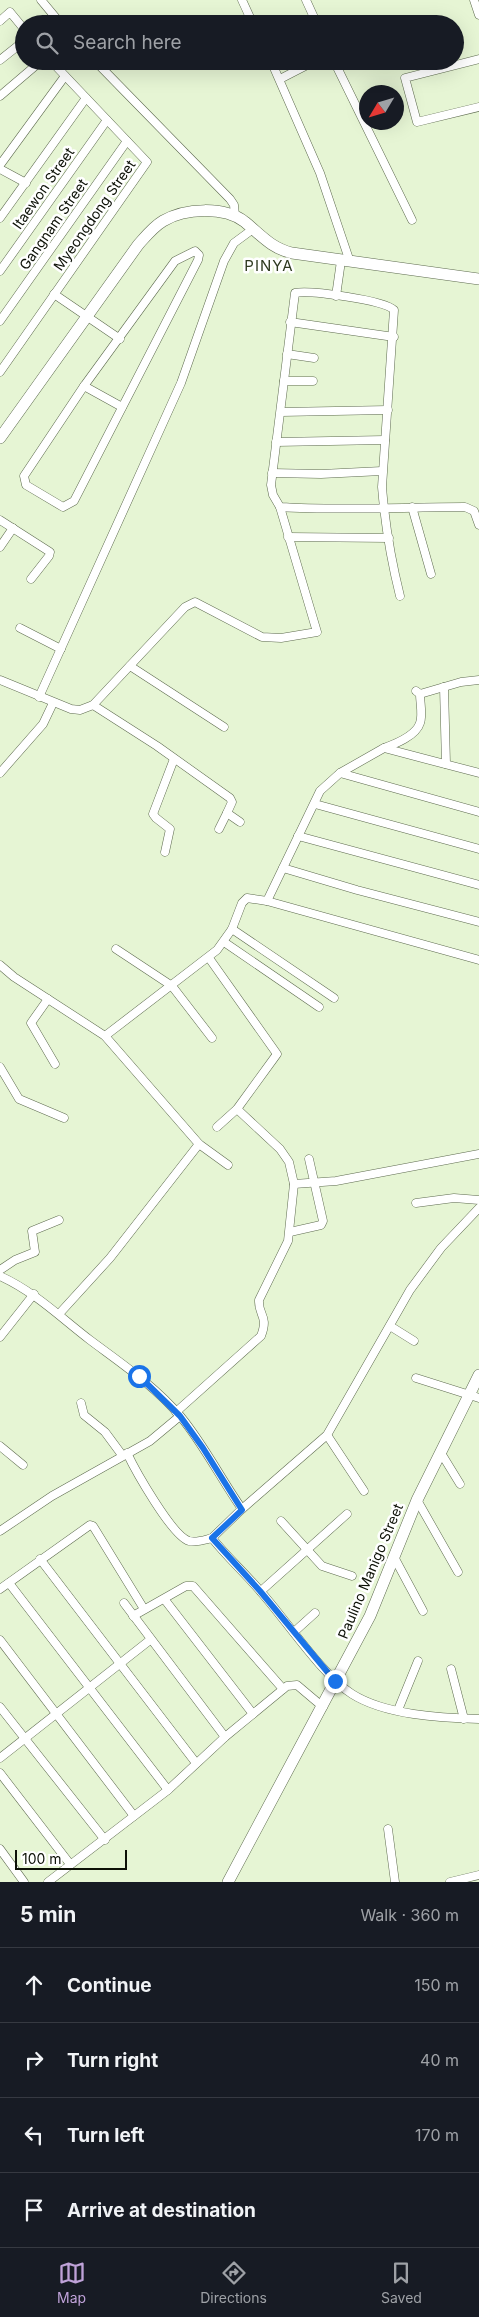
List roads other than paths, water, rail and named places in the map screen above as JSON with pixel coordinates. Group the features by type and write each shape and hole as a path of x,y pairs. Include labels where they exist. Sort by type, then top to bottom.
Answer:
{"street":[{"path":"41,0 54,15"},
{"path":"242,0 249,15"},
{"path":"306,0 313,15"},
{"path":"474,0 479,14"},
{"path":"0,20 10,12 15,18"},
{"path":"0,60 15,48"},
{"path":"464,63 479,59"},
{"path":"0,96 30,70"},
{"name":"Myeongdong Street","path":"0,372 148,162 60,70"},
{"path":"105,70 230,199 234,205 235,216"},
{"path":"276,70 320,173 346,261 336,296"},
{"path":"280,79 298,70"},
{"path":"338,70 412,220"},
{"path":"436,70 405,78 417,122 479,107"},
{"path":"0,165 65,76"},
{"path":"0,218 86,98"},
{"name":"Itaewon Street","path":"0,271 107,120"},
{"name":"Gangnam Street","path":"0,321 127,141"},
{"path":"0,169 26,183"},
{"path":"0,438 138,245 151,230 164,220 180,214 198,211 235,216 280,250 479,279"},
{"path":"39,697 181,382 224,260 234,243 252,229"},
{"path":"197,251 198,260 74,501 63,507 26,484 24,476 84,386 176,261 185,254 197,251"},
{"path":"0,680 53,703 72,709 80,710 93,706 186,608 195,602 262,637 281,638 317,632 280,507 272,491 272,473 295,293 336,296 384,304 393,309 394,337 382,471 384,507 391,560 400,596"},
{"path":"54,294 120,339"},
{"path":"290,322 394,337"},
{"path":"287,354 314,358"},
{"path":"284,381 313,381"},
{"path":"84,386 122,407"},
{"path":"281,412 388,410"},
{"path":"276,442 385,440"},
{"path":"272,473 321,474 382,471"},
{"path":"280,507 469,508 475,514 479,525"},
{"path":"412,507 431,574"},
{"path":"0,520 50,552 31,579"},
{"path":"0,547 13,528"},
{"path":"288,537 389,538"},
{"path":"20,628 61,649"},
{"path":"130,666 224,727"},
{"path":"267,901 320,791 340,773 400,741 418,728 421,722 418,693 460,682 479,680"},
{"path":"444,687 446,764"},
{"path":"0,773 44,724 53,703"},
{"path":"93,706 157,746 230,798 232,801 219,829"},
{"path":"384,748 479,773"},
{"path":"165,852 170,829 153,814 174,759"},
{"path":"340,773 479,812"},
{"path":"315,804 479,849"},
{"path":"227,813 240,822"},
{"path":"298,836 479,885"},
{"path":"283,868 357,890 479,922"},
{"path":"105,1036 209,958 224,942 232,929 243,900 250,898 267,901 479,960"},
{"path":"232,929 334,998"},
{"path":"224,942 319,1007"},
{"path":"116,949 172,986 212,1038"},
{"path":"209,958 277,1054 274,1062 237,1109 217,1127"},
{"path":"1,970 105,1036 199,1144 228,1165"},
{"path":"48,999 31,1023 55,1064"},
{"path":"0,1067 19,1099 64,1118"},
{"path":"0,1531 52,1496 150,1441 261,1336 266,1320 259,1305 259,1300 277,1266 290,1232 294,1184 289,1162 280,1149 237,1109"},
{"path":"59,1314 110,1258 199,1144"},
{"path":"294,1184 315,1184 479,1154"},
{"path":"290,1232 321,1225 323,1221 309,1159"},
{"path":"416,1204 454,1198 479,1200"},
{"path":"81,1403 84,1415 105,1432 124,1454 160,1509 181,1536 189,1541 196,1542 212,1538 327,1435 410,1290 441,1248 479,1208"},
{"path":"0,1270 15,1260 35,1252 32,1231 59,1220"},
{"path":"0,1276 34,1294 139,1376 178,1414 203,1448 242,1510"},
{"path":"0,1338 34,1294"},
{"path":"390,1326 414,1341"},
{"name":"Paulino Manigo Street","path":"228,1882 370,1616 417,1500 441,1453 475,1397 479,1375"},
{"path":"416,1378 475,1397"},
{"path":"327,1435 364,1491"},
{"path":"0,1446 23,1464"},
{"path":"441,1453 460,1484"},
{"path":"417,1500 458,1572"},
{"path":"260,1591 305,1549 348,1514"},
{"path":"281,1521 322,1566 352,1576"},
{"path":"0,1589 88,1526 93,1526 144,1610"},
{"path":"212,1538 260,1591 335,1681 352,1694 398,1710 440,1717 479,1719"},
{"path":"394,1557 423,1611"},
{"path":"40,1559 196,1763"},
{"path":"9,1583 168,1790"},
{"path":"134,1616 165,1600 186,1586 193,1586 283,1689"},
{"path":"165,1600 253,1714"},
{"path":"124,1603 225,1738"},
{"path":"294,1632 315,1613"},
{"path":"0,1640 54,1714 134,1816"},
{"path":"0,1758 89,1686 150,1640"},
{"path":"398,1710 418,1661"},
{"path":"451,1670 464,1718"},
{"path":"48,1882 168,1790 196,1763 283,1689 290,1685 297,1685 323,1707"},
{"path":"0,1708 105,1840"},
{"path":"0,1773 70,1864"},
{"path":"388,1829 395,1882"},
{"path":"0,1849 24,1882"},
{"path":"450,1882 479,1875"}],"district":[{"name":"PINYA","path":"269,265"}]}
